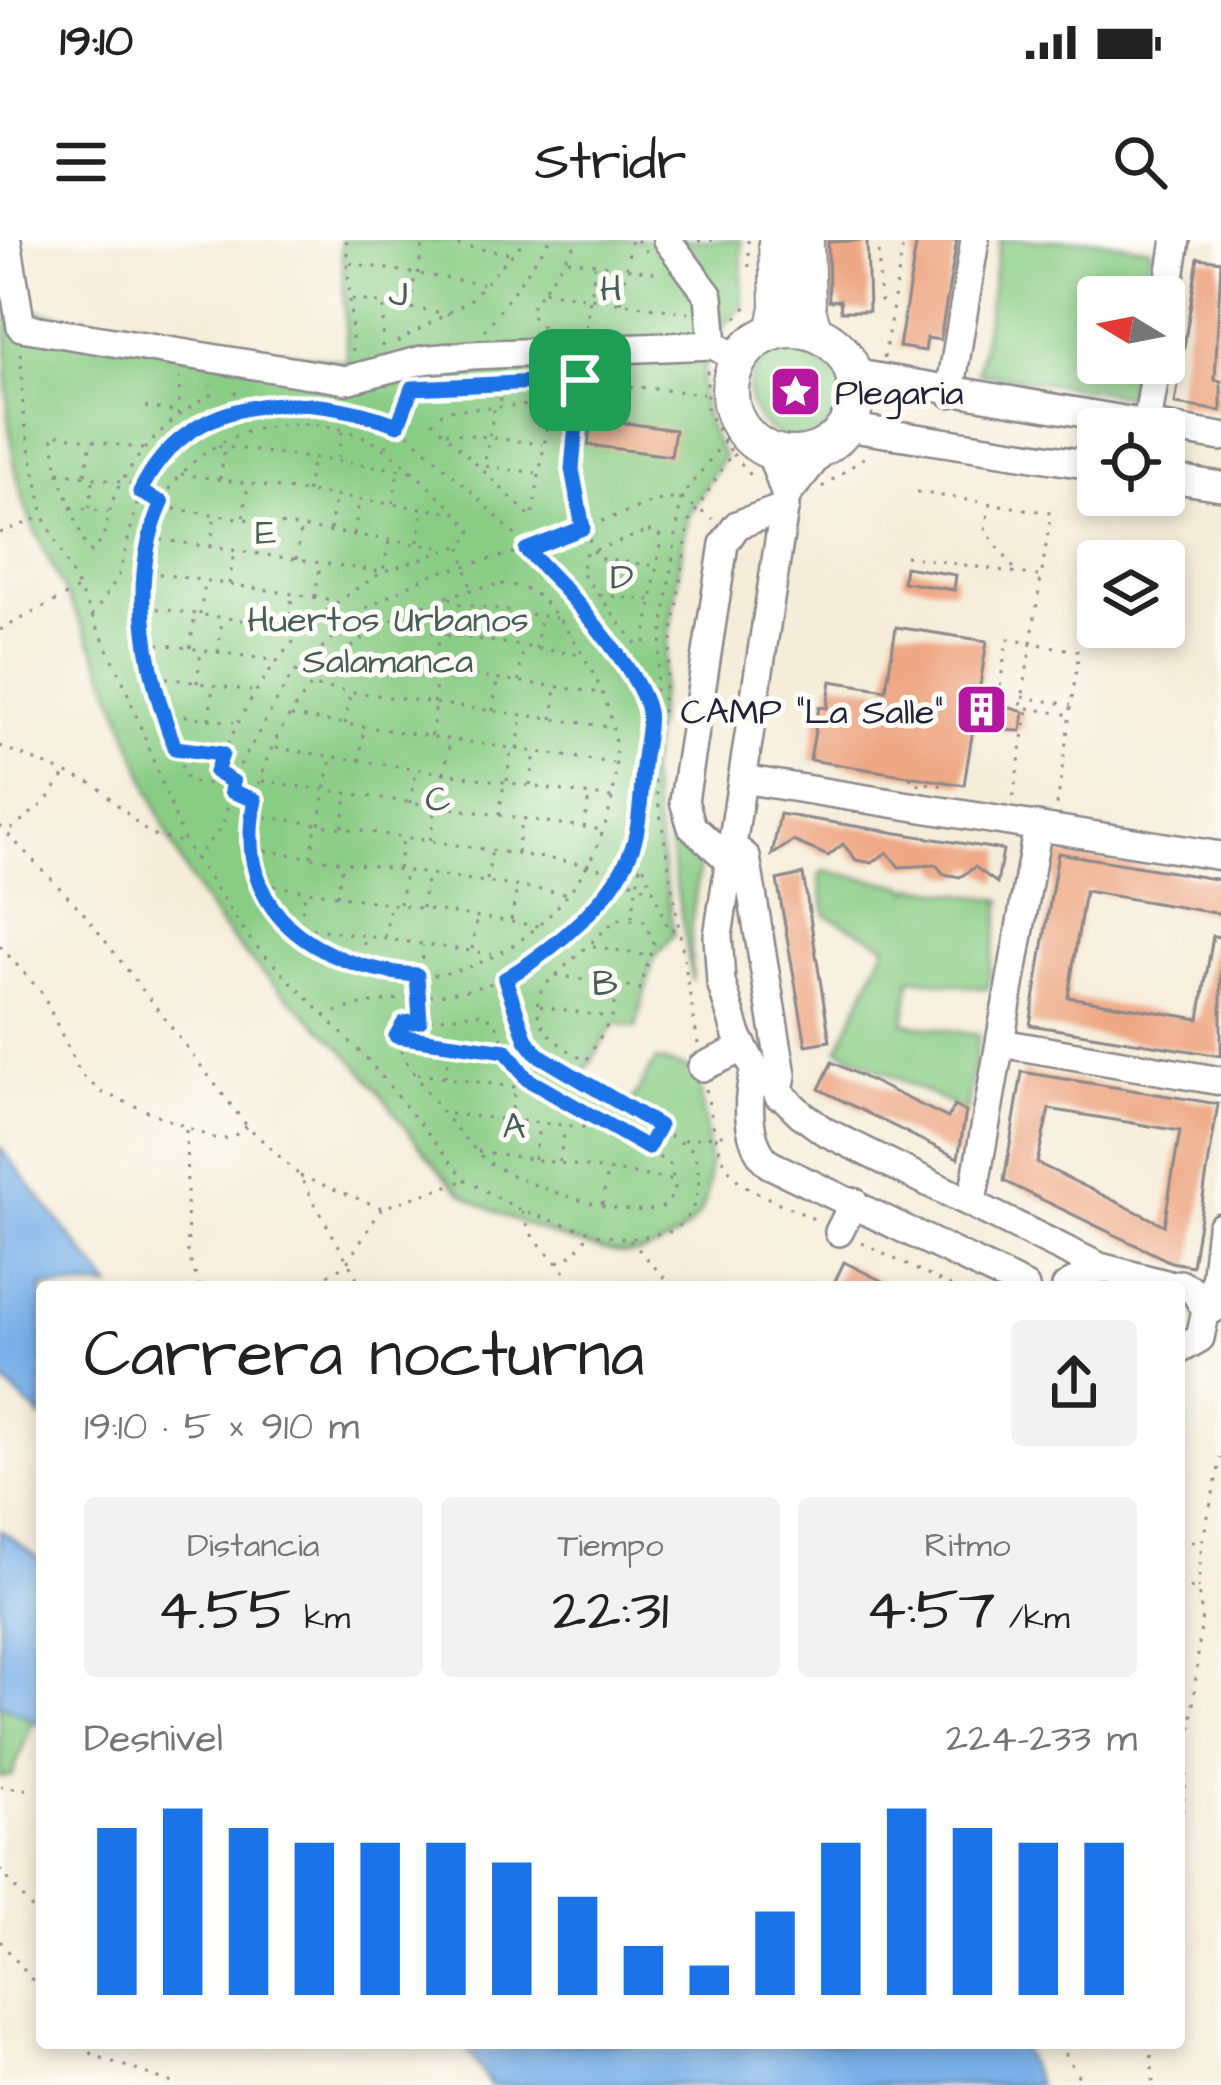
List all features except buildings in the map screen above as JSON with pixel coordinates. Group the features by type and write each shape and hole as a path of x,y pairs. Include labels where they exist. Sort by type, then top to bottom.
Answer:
{"main road":[{"path":"774,332 777,240"},
{"path":"805,240 807,309 814,332"},
{"path":"774,332 814,332 869,365 854,410 835,437 788,455 776,484 736,419 726,352 774,332"}],"street":[{"path":"7,240 21,327 346,380 408,377 471,355 726,352 709,296 667,240"},
{"path":"950,393 975,240"},
{"path":"1170,276 1176,240"},
{"path":"869,365 950,393 1077,413"},
{"path":"1185,431 1221,437"},
{"path":"835,437 1077,464"},
{"path":"1185,480 1221,486"},
{"path":"776,484 718,957 726,1006 749,1058 778,1095 824,1131 1111,1276 1143,1281"},
{"path":"776,484 724,544 684,812 692,827 746,857 782,1075 778,1095"},
{"path":"742,779 1047,816 1221,856"},
{"path":"972,1202 1047,816"},
{"path":"1001,1043 1221,1081"},
{"path":"702,1067 749,1058"},
{"path":"749,1058 749,1089 761,1157 1012,1281"},
{"path":"839,1232 854,1202"},
{"path":"1185,1347 1200,1338 1215,1301 1221,1226"},
{"path":"1185,1291 1215,1301"},
{"path":"1185,1291 1215,1301"}],"path":[{"path":"346,240 353,357 366,356"},
{"path":"410,308 422,240 513,254"},
{"path":"486,250 488,240"},
{"path":"384,304 382,349 450,314 486,284 525,240"},
{"path":"471,355 504,299 550,240"},
{"path":"545,328 531,315 541,291 579,240"},
{"path":"620,303 634,240"},
{"path":"634,240 671,286"},
{"path":"697,240 713,240"},
{"path":"748,240 749,280"},
{"path":"878,240 880,300 891,308"},
{"path":"869,365 891,308 904,240"},
{"path":"564,260 662,273"},
{"path":"348,263 486,284"},
{"path":"591,330 586,330 596,264"},
{"path":"541,291 691,313"},
{"path":"350,298 450,314"},
{"path":"681,300 691,313"},
{"path":"733,321 750,300"},
{"path":"686,320 691,313"},
{"path":"21,327 23,413 44,517 92,616 185,843 252,942 324,1016 466,1180 521,1210 629,1239 661,1237 687,1220 697,1202 698,1166 682,1141 537,1054 526,1040 505,979"},
{"path":"165,374 180,376 177,414"},
{"path":"386,450 398,425 408,377 580,380 705,394"},
{"path":"143,449 52,434 58,472 81,541 92,552 100,545 122,482 143,449 177,414 211,394 211,382 201,379"},
{"path":"580,380 572,469 583,528 597,558 657,566"},
{"path":"92,616 118,576 140,492 168,453 235,408 289,401 341,406 398,425 526,550 572,597 648,711"},
{"path":"551,404 532,518 434,427 437,415 494,407 551,404"},
{"path":"145,406 177,414"},
{"path":"483,469 494,407"},
{"path":"279,423 342,430 386,450 413,471 472,534 461,545 383,572 335,601 302,629 273,660 253,692 210,784 191,786 161,712 146,641 145,572 149,538 161,505 181,474 215,446 279,423"},
{"path":"338,461 342,430"},
{"path":"443,433 544,445"},
{"path":"324,1016 355,1004 417,998 505,979 574,926 616,874 634,843 648,711 681,498 727,437"},
{"path":"85,476 91,440"},
{"path":"220,480 225,440"},
{"path":"215,446 413,471"},
{"path":"732,453 776,484"},
{"path":"817,488 871,454"},
{"path":"307,492 312,458"},
{"path":"483,469 540,473"},
{"path":"393,505 398,470"},
{"path":"58,472 122,482 161,505 449,549"},
{"path":"181,474 456,514"},
{"path":"89,510 94,477"},
{"path":"242,518 248,484"},
{"path":"917,492 1051,513 1021,707 1071,715"},
{"path":"330,531 335,496"},
{"path":"194,860 223,825 233,782 291,676 334,633 408,586 526,550 656,501 681,498 715,520"},
{"path":"354,535 359,500"},
{"path":"990,503 985,530 1016,573"},
{"path":"70,507 108,512"},
{"path":"418,544 423,508"},
{"path":"210,547 215,514"},
{"path":"0,533 44,517"},
{"path":"296,559 302,527"},
{"path":"658,532 657,566 645,642 637,645 598,596 580,562 593,550 658,532"},
{"path":"149,538 383,572"},
{"path":"383,572 389,540"},
{"path":"461,545 471,589"},
{"path":"229,584 235,550"},
{"path":"905,556 1040,576"},
{"path":"315,598 320,563"},
{"path":"145,572 335,601"},
{"path":"190,648 205,581"},
{"path":"520,584 559,618 583,655 603,693 613,728 613,798 604,831 591,865 572,894 539,926 496,954 417,975 360,968 299,935 286,924 260,884 251,849 255,800 273,748 291,716 341,656 384,625 471,589 520,584"},
{"path":"0,630 78,589"},
{"path":"288,627 292,594"},
{"path":"448,637 454,603 449,595"},
{"path":"598,596 651,600"},
{"path":"454,603 559,618"},
{"path":"145,607 302,629"},
{"path":"536,649 541,616"},
{"path":"218,652 222,618"},
{"path":"384,625 583,655"},
{"path":"431,736 439,635"},
{"path":"998,700 1007,639 1079,651 1073,705 1047,816"},
{"path":"146,641 273,660"},
{"path":"519,682 524,647"},
{"path":"197,682 201,650"},
{"path":"341,656 603,693"},
{"path":"152,676 253,692"},
{"path":"493,711 497,678"},
{"path":"209,718 214,685"},
{"path":"313,686 613,728"},
{"path":"552,719 557,687"},
{"path":"345,724 350,691"},
{"path":"1022,697 1073,705"},
{"path":"1013,798 1028,709"},
{"path":"161,712 236,722"},
{"path":"500,815 523,715"},
{"path":"291,716 615,763"},
{"path":"359,761 364,727"},
{"path":"444,773 450,739"},
{"path":"0,746 67,771 119,802 149,834 165,843 185,843"},
{"path":"175,748 222,754"},
{"path":"273,748 613,798"},
{"path":"530,786 535,752"},
{"path":"310,857 331,757"},
{"path":"410,802 417,769"},
{"path":"9,830 44,803 67,771"},
{"path":"216,772 233,782"},
{"path":"898,774 920,782"},
{"path":"262,781 604,831"},
{"path":"231,791 255,800"},
{"path":"342,828 347,794"},
{"path":"584,828 589,795"},
{"path":"430,841 436,806"},
{"path":"252,814 591,865 652,891"},
{"path":"517,854 522,819"},
{"path":"0,826 9,830 83,912 247,1126 298,1175 358,1281"},
{"path":"398,869 404,837"},
{"path":"634,843 669,931 679,927"},
{"path":"251,849 572,894"},
{"path":"487,882 492,850"},
{"path":"632,918 642,856"},
{"path":"337,896 343,862"},
{"path":"400,905 405,871"},
{"path":"422,908 427,874"},
{"path":"260,884 539,926"},
{"path":"511,922 517,886"},
{"path":"299,935 306,891"},
{"path":"385,938 391,903"},
{"path":"472,951 477,917"},
{"path":"556,975 616,985 640,989 654,944 644,921 617,919 556,975 538,995 547,1033 586,1061 611,1017 616,985"},
{"path":"286,924 496,954"},
{"path":"360,968 365,936"},
{"path":"420,1021 417,975 423,944"},
{"path":"0,946 42,993 80,1073 101,1092 186,1129 230,1139 247,1126"},
{"path":"590,946 650,956"},
{"path":"538,1006 611,1017"},
{"path":"486,1015 495,1021 506,1051 527,1079 670,1164 673,1197 660,1209 602,1205 494,1166 476,1151 397,1046 396,1036 404,1023 420,1021 486,1015"},
{"path":"396,1036 506,1051"},
{"path":"445,1077 451,1043"},
{"path":"415,1073 548,1091"},
{"path":"510,1122 516,1087"},
{"path":"447,1114 565,1129 615,1130"},
{"path":"534,1159 539,1125"},
{"path":"648,1148 659,1126"},
{"path":"186,1129 188,1256 198,1281"},
{"path":"559,1163 565,1129"},
{"path":"682,1141 741,1133"},
{"path":"476,1151 675,1180"},
{"path":"602,1205 607,1170"},
{"path":"298,1175 382,1208"},
{"path":"318,1281 346,1264 382,1208 466,1180"},
{"path":"521,1210 531,1234 572,1281"},
{"path":"556,1264 575,1254 589,1231"},
{"path":"629,1239 668,1281"},
{"path":"1185,1786 1202,1615 1198,1591 1202,1543 1218,1489 1221,1458"},
{"path":"1185,1541 1202,1543"},
{"path":"1185,1586 1198,1591"},
{"path":"0,1786 32,1790"},
{"path":"0,1869 36,1914"},
{"path":"0,1941 36,1986"},
{"path":"88,2049 93,2055 179,2085"},
{"path":"1062,2049 1084,2085"},
{"path":"1151,2049 1154,2085"}],"green space":[{"name":"Huertos Urbanos Salamanca","path":"341,240 741,240 743,307 715,340 702,377 706,417 724,456 687,517 648,772 674,935 653,960 636,1028 615,1023 582,1076 631,1103 656,1060 698,1071 708,1151 706,1198 686,1229 653,1249 615,1253 570,1241 516,1221 461,1192 352,1059 234,942 201,897 171,841 104,671 22,495 8,415 9,307 347,362"},
{"path":"1000,240 1095,240 1152,249 1148,276 1077,276 1077,384 1130,384 1128,396 978,373"},
{"path":"796,344 829,358 843,391 829,424 796,438 763,424 749,391 763,358"},
{"path":"666,826 697,853 700,862 691,927 692,980"},
{"path":"825,871 906,886 910,892 913,887 1002,900 987,989 911,978 904,1023 979,1035 966,1112 838,1049 886,945 826,915 819,875"},
{"path":"0,1703 33,1720 12,1776 0,1777"}],"water":[{"path":"0,1147 106,1281 36,1281 36,1412 0,1378"},
{"path":"0,1530 36,1556 36,1722 0,1703"},
{"path":"467,2049 1023,2049 1038,2085 490,2085"}],"place":[{"name":"Plegaria","path":"796,391"},
{"name":"CAMP \"La Salle\"","path":"982,710"}],"route":[{"path":"580,380 572,469 583,528 526,550 560,581 618,658 648,711 640,798 634,843 616,874 574,926 505,979 526,1040 537,1054 659,1126 648,1148 527,1079 506,1051 396,1036 404,1023 420,1021 417,975 355,967 303,939 282,920 268,901 252,860 255,800 231,791 233,782 216,772 222,754 175,748 161,712 146,641 145,572 149,538 162,503 140,492 168,453 206,423 235,408 289,401 351,407 398,425 412,388 580,380"}],"park label":[{"name":"H","path":"611,287"},
{"name":"J","path":"398,292"},
{"name":"E","path":"266,531"},
{"name":"D","path":"622,575"},
{"name":"C","path":"438,797"},
{"name":"B","path":"605,982"},
{"name":"A","path":"514,1125"}]}
